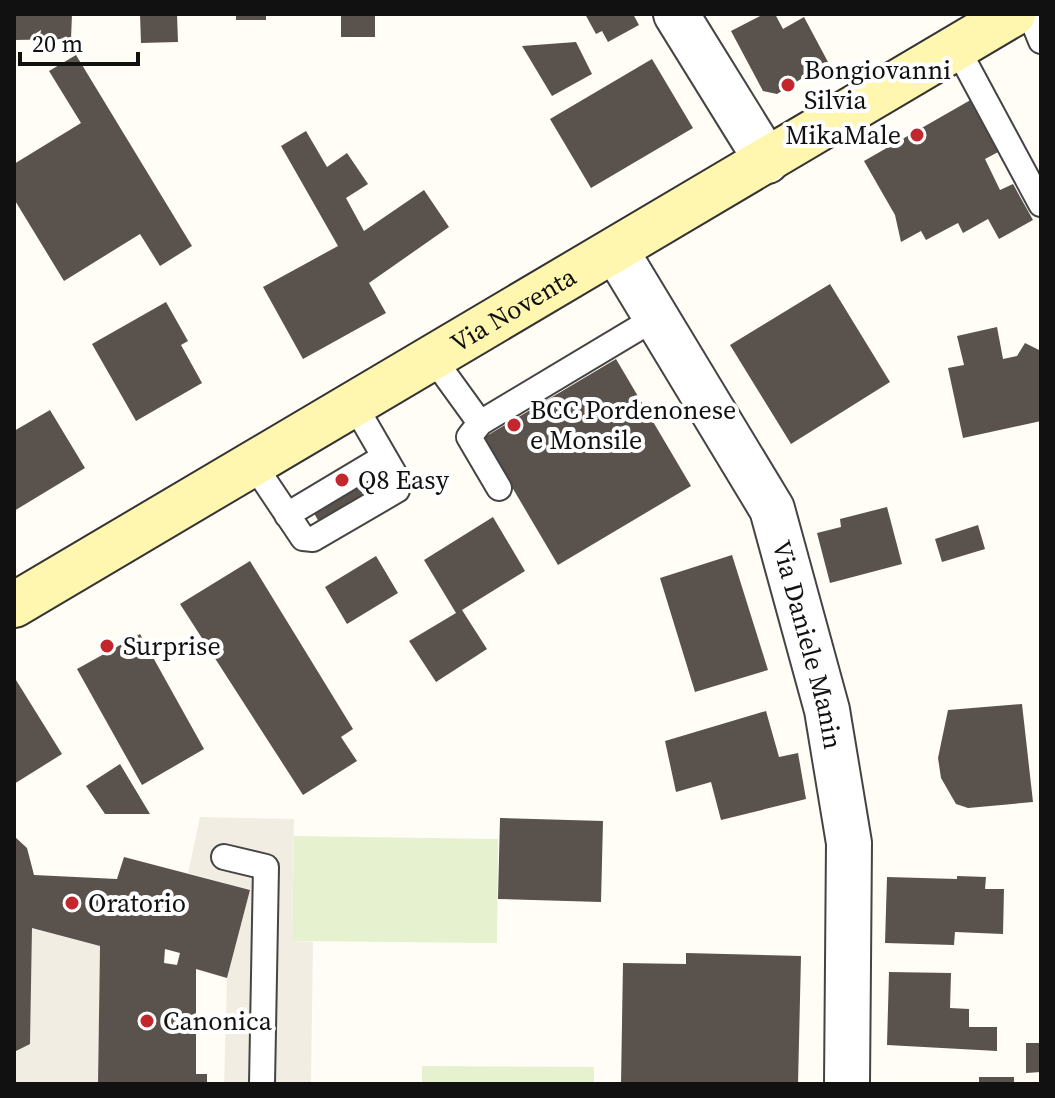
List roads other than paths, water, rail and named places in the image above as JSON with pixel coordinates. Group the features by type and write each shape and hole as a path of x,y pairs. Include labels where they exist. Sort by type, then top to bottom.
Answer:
{"street":[{"path":"676,14 767,161"},
{"name":"Via Noventa","path":"14,605 1013,14"},
{"name":"Via Daniele Manin","path":"616,251 772,509 827,710 849,843 847,1084"}],"lane":[{"path":"1030,14 1041,41"},
{"path":"957,48 1041,204"},
{"path":"499,488 469,437 480,423 657,317"},
{"path":"433,358 480,423"},
{"path":"254,465 303,538 313,539 397,490 399,482 355,406"},
{"path":"287,515 384,457"},
{"path":"224,857 266,867 262,1084"}],"place":[{"name":"Bongiovanni Silvia","path":"788,85"},
{"name":"MikaMale","path":"917,135"},
{"name":"BCC Pordenonese e Monsile","path":"514,425"},
{"name":"Q8 Easy","path":"342,480"},
{"name":"Surprise","path":"107,646"},
{"name":"Oratorio","path":"72,903"},
{"name":"Canonica","path":"147,1021"}]}
